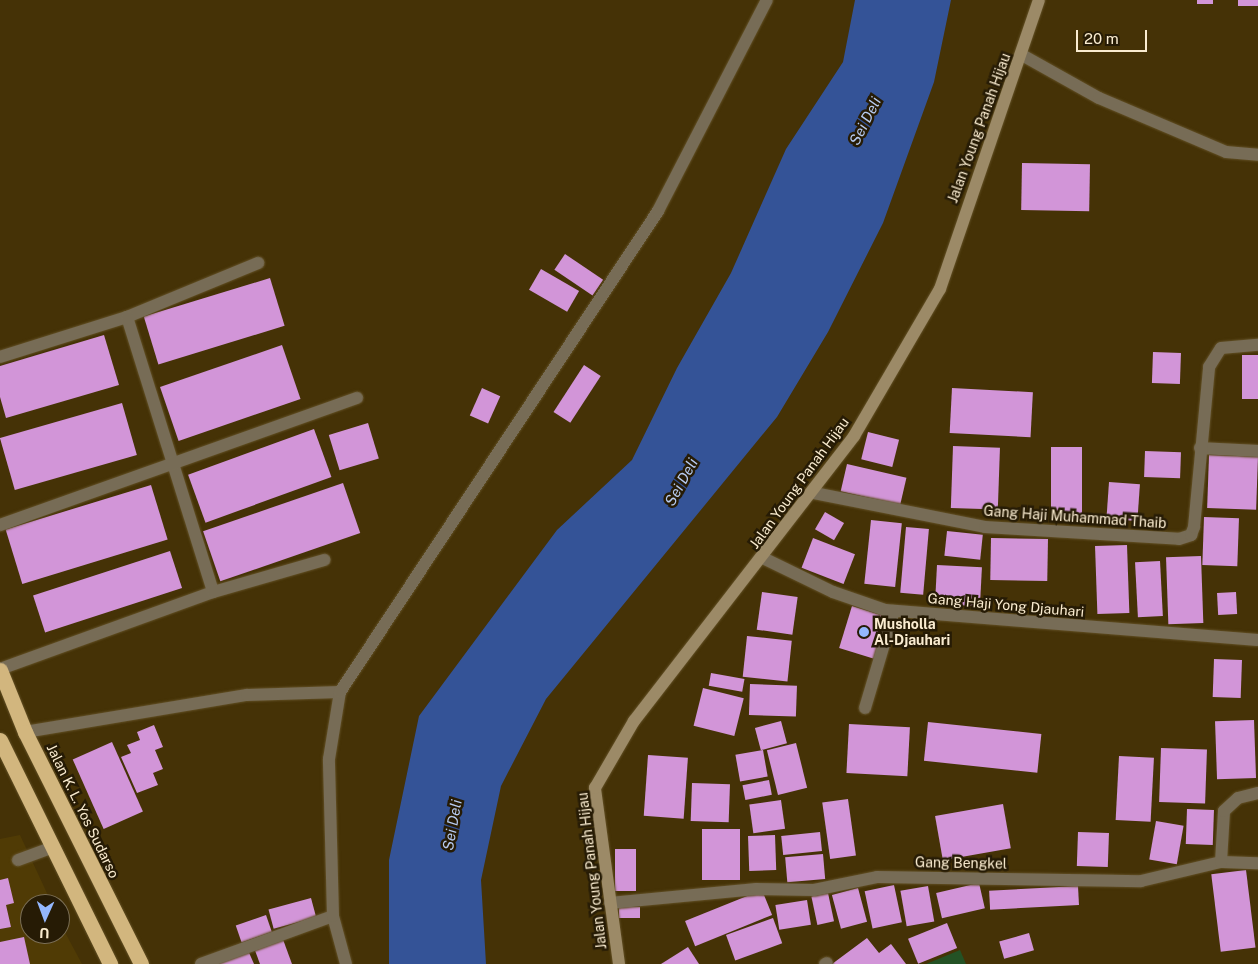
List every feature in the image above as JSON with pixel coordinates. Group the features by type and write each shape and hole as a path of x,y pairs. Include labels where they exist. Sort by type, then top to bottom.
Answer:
{"highway":[{"name":"Jalan K. L. Yos Sudarso","path":"0,670 25,732 141,964"},
{"path":"0,740 4,758 52,848 110,964"}],"street":[{"path":"346,964 333,916 329,759 340,692 658,211 767,0"},
{"name":"Jalan Young Panah Hijau","path":"620,964 595,788 634,720 814,493 854,436 940,289 1022,55 1039,0"},
{"path":"1022,55 1098,98 1226,152 1258,156"},
{"path":"0,357 127,317 258,263"},
{"path":"127,317 170,465 213,592"},
{"path":"1258,345 1221,348 1213,358 1200,448 1258,451"},
{"path":"0,525 356,398"},
{"name":"Gang Haji Muhammad Thaib","path":"814,493 985,527 1179,539 1191,535 1194,527 1200,448"},
{"name":"Gang Haji Yong Djauhari","path":"763,558 834,592 894,611 1258,640"},
{"path":"0,670 213,592 324,560"},
{"path":"865,708 894,611"},
{"path":"25,732 247,695 340,692"},
{"path":"1221,862 1224,811 1238,798 1258,793"},
{"path":"18,860 52,848"},
{"name":"Gang Bengkel","path":"610,903 756,889 814,890 877,877 1141,881 1221,862 1258,863"},
{"path":"201,964 333,916"}],"shaded area":[{"path":"20,835 47,894 20,894 20,944 70,944 70,942 82,964 0,964 0,839"}],"green space":[{"path":"960,950 966,964 926,964"}],"water":[{"name":"Sei Deli","path":"855,0 951,0 934,82 883,223 828,332 777,417 546,699 501,786 481,880 486,964 389,964 389,860 419,716 557,530 632,460 677,368 731,273 786,149 843,62"}],"building":[{"path":"1197,0 1213,0 1213,4 1197,4"},
{"path":"1238,0 1258,0 1258,6 1238,6"},
{"path":"1022,163 1090,164 1089,211 1021,210"},
{"path":"565,254 603,280 593,295 554,270"},
{"path":"541,269 579,291 567,312 529,290"},
{"path":"270,278 285,326 158,364 144,317"},
{"path":"104,335 119,385 6,418 0,397 0,366"},
{"path":"282,345 301,399 179,441 160,387"},
{"path":"1153,352 1181,353 1180,384 1152,383"},
{"path":"1242,355 1258,355 1258,399 1242,399"},
{"path":"584,365 601,376 570,423 554,412"},
{"path":"482,388 500,396 488,424 470,415"},
{"path":"952,388 1033,392 1031,437 950,433"},
{"path":"122,403 137,455 15,490 0,438"},
{"path":"368,423 379,458 340,470 329,435"},
{"path":"314,429 331,477 206,523 188,475"},
{"path":"868,432 899,440 892,467 861,459"},
{"path":"953,446 1000,448 998,510 951,508"},
{"path":"1051,447 1082,447 1082,520 1051,520"},
{"path":"1145,451 1181,452 1180,478 1144,477"},
{"path":"1209,455 1258,457 1256,510 1207,508"},
{"path":"847,464 906,478 900,505 841,491"},
{"path":"1109,482 1140,484 1137,521 1106,519"},
{"path":"343,483 360,533 220,581 203,531"},
{"path":"151,485 168,540 22,584 6,529"},
{"path":"825,512 844,523 834,540 815,529"},
{"path":"1204,517 1239,518 1237,566 1202,565"},
{"path":"871,520 902,523 895,587 864,584"},
{"path":"906,527 929,529 923,595 900,593"},
{"path":"947,531 983,535 980,560 944,556"},
{"path":"813,538 855,554 844,584 802,568"},
{"path":"991,538 1048,539 1047,581 990,580"},
{"path":"1127,545 1129,613 1097,614 1095,546"},
{"path":"170,551 182,588 45,633 33,595"},
{"path":"1201,556 1203,623 1168,624 1166,557"},
{"path":"1160,561 1163,616 1138,617 1135,562"},
{"path":"937,565 982,567 980,606 935,604"},
{"path":"762,592 798,597 792,635 757,630"},
{"path":"1236,592 1237,614 1218,615 1217,593"},
{"name":"Musholla Al-Djauhari","path":"852,606 889,617 876,659 839,648"},
{"path":"747,636 792,641 787,681 743,677"},
{"path":"1214,659 1242,660 1241,698 1213,697"},
{"path":"711,673 744,679 742,692 709,686"},
{"path":"750,684 797,686 796,717 749,715"},
{"path":"703,688 744,698 734,736 694,726"},
{"path":"1254,720 1256,778 1217,779 1215,721"},
{"path":"781,721 787,743 761,750 755,728"},
{"path":"928,722 1041,734 1037,773 924,761"},
{"path":"849,724 910,727 907,776 846,773"},
{"path":"154,725 163,747 155,750 163,769 153,773 158,785 137,793 121,757 131,753 127,745 140,740 137,732"},
{"path":"112,742 143,811 104,829 73,759"},
{"path":"796,743 807,788 778,795 767,750"},
{"path":"1161,748 1207,750 1205,804 1159,802"},
{"path":"763,750 768,777 740,781 735,755"},
{"path":"648,755 688,758 684,819 644,816"},
{"path":"1119,756 1154,758 1151,822 1116,820"},
{"path":"769,780 772,795 745,800 742,785"},
{"path":"692,783 730,784 729,822 691,821"},
{"path":"848,799 856,855 830,859 822,803"},
{"path":"781,800 785,829 753,833 749,804"},
{"path":"1003,804 1011,848 943,860 935,816"},
{"path":"1187,809 1214,810 1213,845 1186,844"},
{"path":"1156,821 1184,826 1177,864 1149,859"},
{"path":"702,829 740,829 740,880 702,880"},
{"path":"820,832 822,851 783,855 781,836"},
{"path":"1078,832 1109,833 1108,867 1077,866"},
{"path":"775,835 776,870 749,871 748,836"},
{"path":"615,849 636,849 636,891 615,891"},
{"path":"823,854 825,879 787,882 785,857"},
{"path":"1246,870 1256,947 1221,952 1211,874"},
{"path":"8,878 14,903 6,905 11,927 0,929 0,880"},
{"path":"979,883 985,908 942,918 936,893"},
{"path":"894,885 902,922 873,928 865,891"},
{"path":"928,886 934,921 907,926 900,891"},
{"path":"1078,886 1079,905 990,910 989,891"},
{"path":"858,888 867,922 841,929 832,895"},
{"path":"762,890 772,915 695,946 685,921"},
{"path":"828,893 834,921 817,925 811,897"},
{"path":"311,898 316,917 274,929 268,909"},
{"path":"807,900 811,925 779,930 775,905"},
{"path":"619,907 640,907 640,918 619,918"},
{"path":"266,915 272,932 242,942 236,925"},
{"path":"773,918 782,943 735,960 726,935"},
{"path":"947,923 957,948 918,964 908,939"},
{"path":"1029,933 1034,950 1004,959 999,942"},
{"path":"281,934 292,964 260,964 253,945"},
{"path":"20,938 20,944 26,944 30,964 0,964 0,942"},
{"path":"867,938 879,953 891,944 906,964 832,964"},
{"path":"688,947 699,964 661,964"},
{"path":"247,948 254,964 206,964"}],"place":[{"name":"Musholla Al-Djauhari","path":"864,632"}]}
